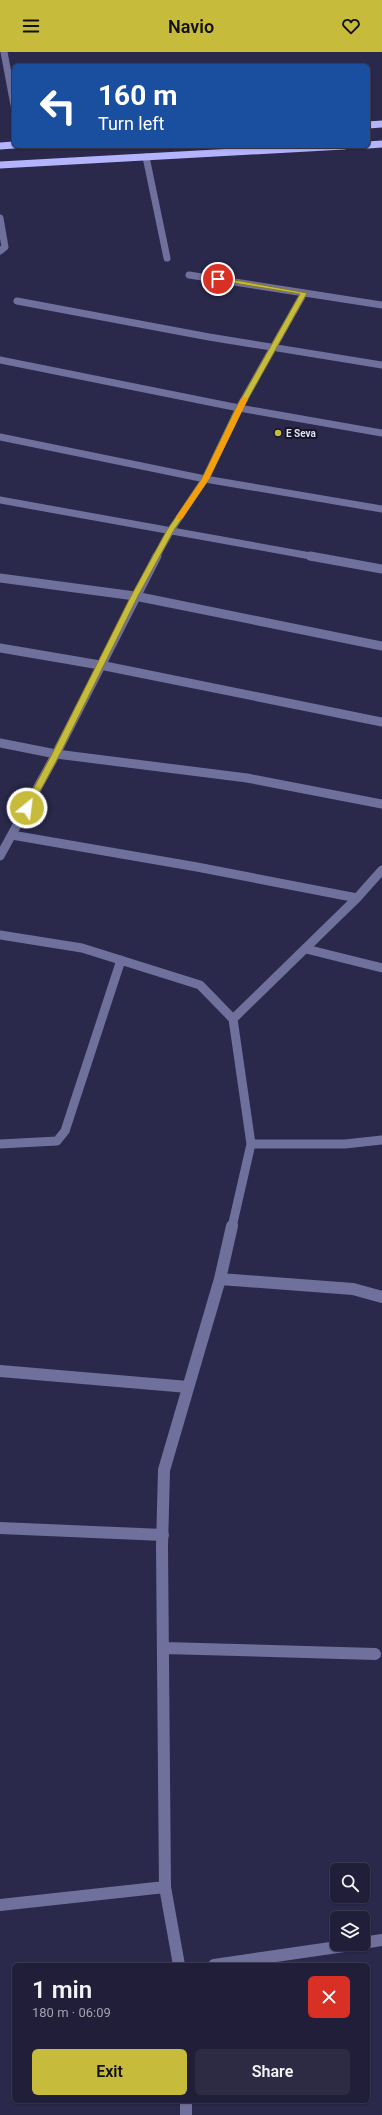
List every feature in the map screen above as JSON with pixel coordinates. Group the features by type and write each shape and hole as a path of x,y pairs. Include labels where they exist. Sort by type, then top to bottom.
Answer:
{"main road":[{"path":"370,125 382,124"},
{"path":"370,145 382,144"},
{"path":"0,146 12,145"},
{"path":"0,165 308,148"}],"street":[{"path":"4,52 12,94"},
{"path":"146,157 167,258"},
{"path":"0,218 5,247 0,251"},
{"path":"189,275 382,305"},
{"path":"0,856 56,754 134,596 171,530 205,479 239,408 275,348 304,293"},
{"path":"17,301 275,348 382,365"},
{"path":"0,360 239,408 382,433"},
{"path":"0,437 205,479 382,509"},
{"path":"0,500 382,569"},
{"path":"0,578 134,596 382,646"},
{"path":"0,648 100,665 382,722"},
{"path":"0,743 56,754 247,778 382,804"},
{"path":"12,835 197,867 357,898"},
{"path":"233,1019 377,879 382,870"},
{"path":"0,935 82,948 200,984 233,1019 251,1144 220,1279 164,1470 165,1888 179,1963"},
{"path":"306,949 382,968"},
{"path":"0,1144 45,1143 57,1141 65,1131 121,960"},
{"path":"251,1144 345,1144 382,1140"},
{"path":"220,1279 354,1289 382,1297"},
{"path":"0,1371 188,1386"},
{"path":"0,1528 163,1535"},
{"path":"164,1648 375,1654"},
{"path":"0,1905 165,1888"},
{"path":"370,1942 382,1940"},
{"path":"228,1963 330,1948"},
{"path":"186,2103 186,2115"}],"slow traffic":[{"path":"179,517 205,479 244,399"}],"place":[{"name":"E Seva","path":"278,433"}],"route":[{"path":"27,808 56,754 134,596 171,530 205,479 239,408 275,348 304,293 218,279"}]}
